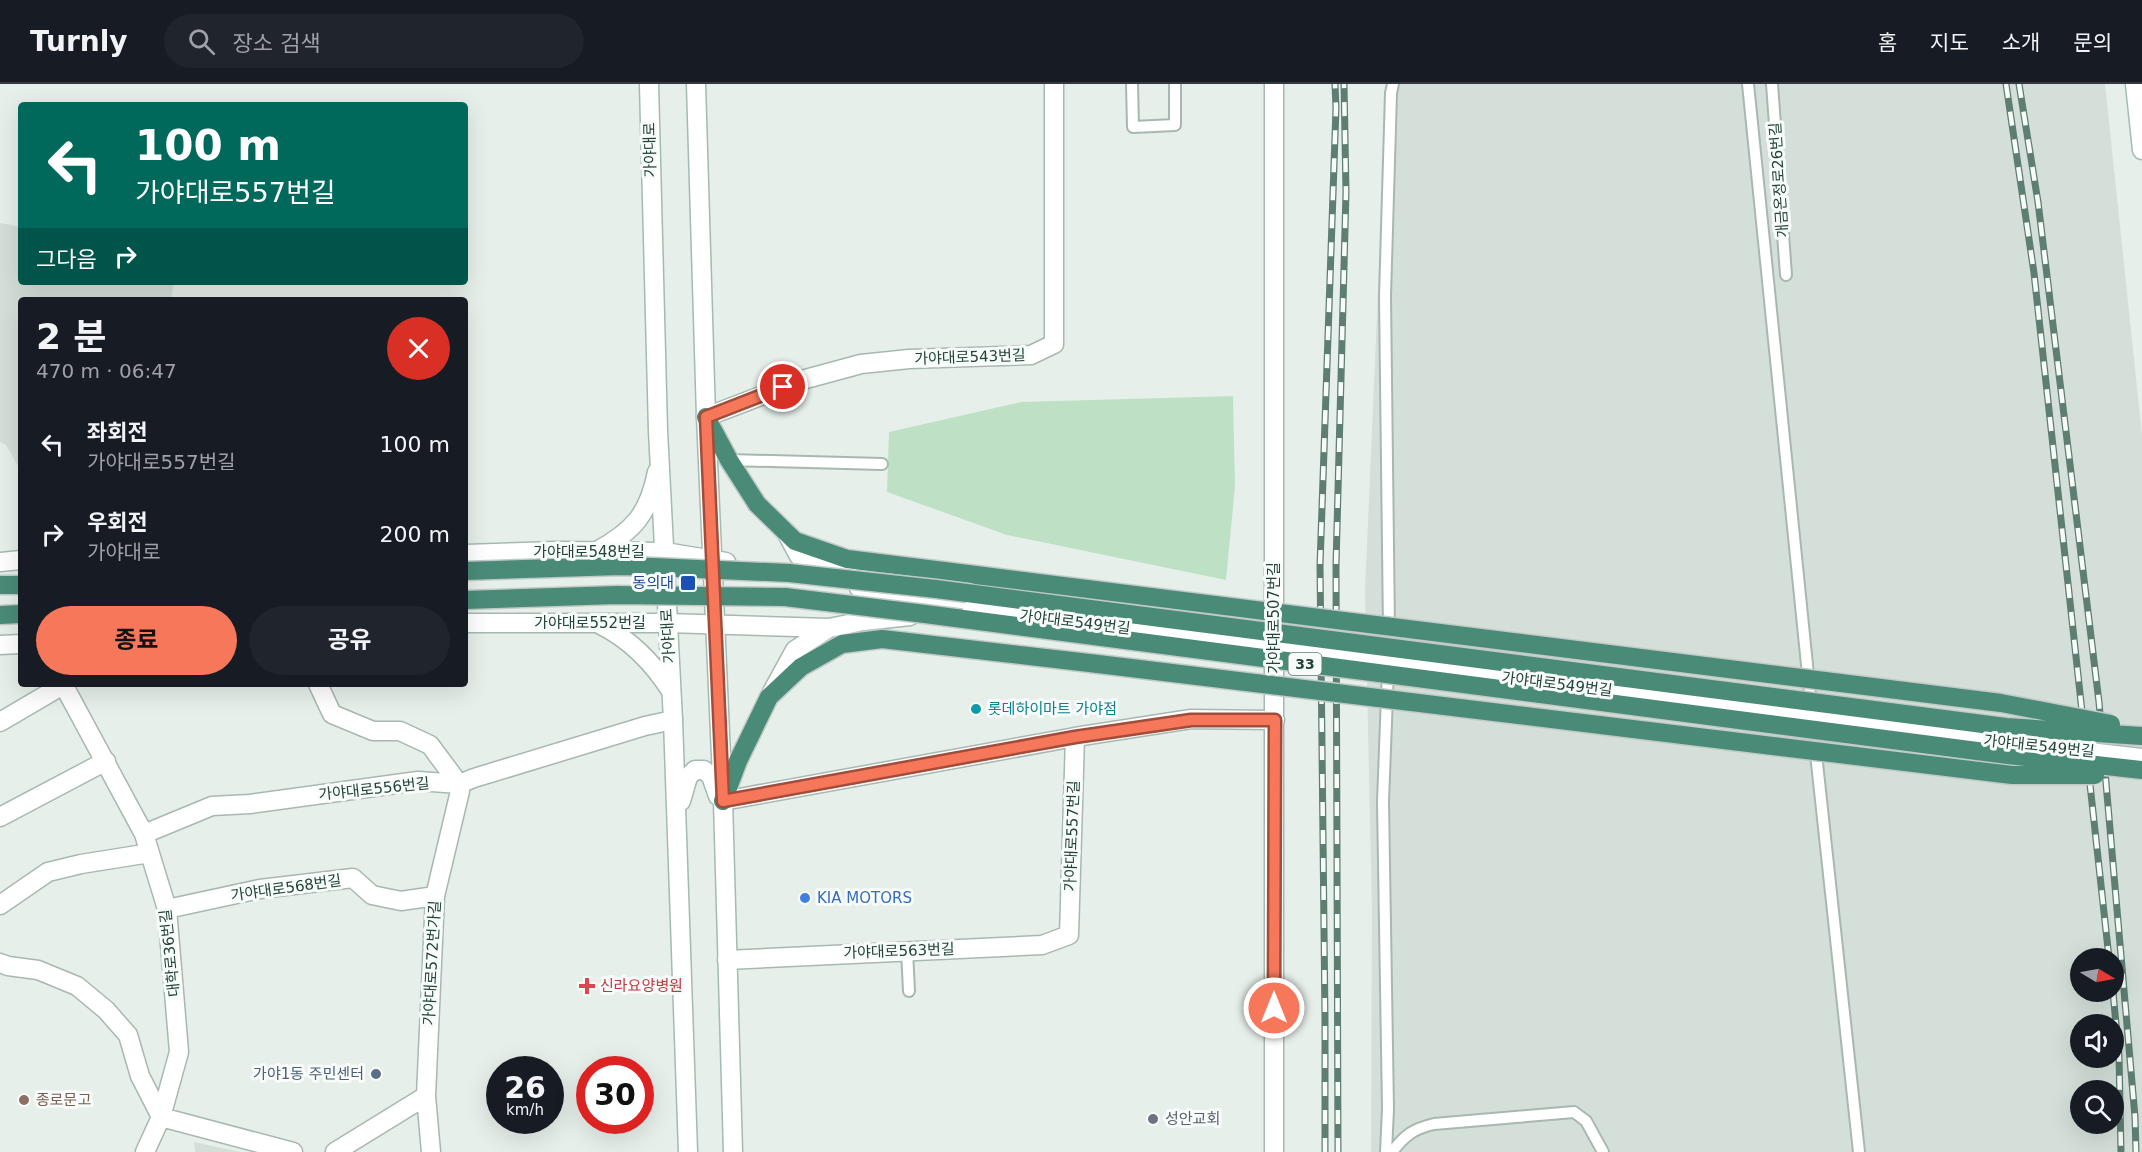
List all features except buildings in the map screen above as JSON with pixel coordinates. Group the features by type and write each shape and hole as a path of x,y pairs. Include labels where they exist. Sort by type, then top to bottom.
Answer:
{"highway":[{"path":"706,417 729,460 757,504 795,541 847,559 2001,703 2142,730"},
{"name":"33","path":"468,571 620,566 789,573 936,589 2006,727 2142,736"},
{"name":"33","path":"468,600 617,595 785,597 2008,755 2142,770"},
{"path":"723,806 738,761 769,697 801,667 842,644 882,639 2012,775 2142,775"}],"street":[{"name":"가야대로","path":"649,84 660,455 673,720 688,1152"},
{"path":"696,84 706,417 723,806 733,1152"},
{"name":"가야대로543번길","path":"706,417 802,380 861,364 919,358 1031,356 1054,344 1054,84"},
{"name":"가야대로507번길","path":"1274,84 1274,1152"},
{"path":"2135,84 2142,150"},
{"path":"595,552 632,529 644,514 653,492 660,455"},
{"path":"786,532 799,556 897,595 972,609"},
{"name":"가야대로548번길","path":"468,554 665,552 897,595"},
{"path":"769,697 795,650 829,628 863,621 972,609"},
{"name":"가야대로549번길","path":"972,609 1970,738 2142,758"},
{"name":"가야대로552번길","path":"468,623 668,623 829,628"},
{"path":"597,623 627,639 663,678 671,691"},
{"path":"0,644 18,644"},
{"path":"0,722 60,687"},
{"name":"대학로36번길","path":"64,687 106,760 144,834 167,909 179,1052 161,1116 145,1152"},
{"path":"319,687 332,714 373,731 400,731 430,745 459,784"},
{"name":"가야대로556번길","path":"144,834 212,806 250,804 418,781 459,784 588,743 673,720"},
{"path":"723,806 1075,737 1191,720 1275,720"},
{"name":"가야대로557번길","path":"1069,935 1075,737"},
{"path":"0,817 106,760"},
{"path":"676,818 688,777 695,770 704,770 711,776 723,806"},
{"name":"가야대로572번가길","path":"431,1152 426,1096 435,896 460,791 459,784"},
{"path":"0,905 48,872 81,864 150,853"},
{"name":"가야대로568번길","path":"167,909 260,889 354,878 372,895 401,901 435,896"},
{"name":"가야대로563번길","path":"727,960 1042,945 1069,935"},
{"path":"0,963 38,970 77,986 106,1010 128,1035 140,1076 161,1116 293,1152"},
{"path":"335,1152 426,1096"}],"lane":[{"path":"1132,84 1133,127 1175,125 1175,84"},
{"path":"1386,1152 1388,1109 1383,802 1390,610 1384,296 1393,84"},
{"path":"1748,84 1859,1152"},
{"name":"개금온정로26번길","path":"1772,84 1786,275"},
{"path":"729,460 882,464"},
{"path":"907,951 909,991"},
{"path":"1392,1152 1400,1141 1415,1129 1434,1124 1574,1112 1586,1120 1603,1152"}],"shaded area":[{"path":"1387,84 2105,84 2142,435 2142,1152 1371,1152 1372,910 1365,592"},
{"path":"0,223 18,226 18,285 174,285 172,297 18,297 18,466 6,445 0,442"},
{"path":"194,1142 240,1152 195,1152"}],"green space":[{"path":"1233,396 1235,486 1226,580 1007,535 887,492 889,432 1021,402"}],"railway":[{"path":"1325,1152 1320,565 1335,84"},
{"path":"1338,1152 1336,565 1346,192 1344,84"},
{"path":"2006,84 2034,273 2108,948"},
{"path":"2019,84 2038,202 2099,702 2135,1117 2136,1152"},
{"path":"2114,1002 2119,1056 2121,1152"}],"place":[{"name":"동의대","path":"688,583"},
{"name":"롯데하이마트 가야점","path":"976,709"},
{"name":"KIA MOTORS","path":"805,898"},
{"name":"신라요양병원","path":"587,986"},
{"name":"가야1동 주민센터","path":"376,1074"},
{"name":"종로문고","path":"24,1100"},
{"name":"성안교회","path":"1153,1119"}],"route":[{"path":"783,387 706,417 723,801 1075,737 1191,720 1275,720 1274,1008"}]}
